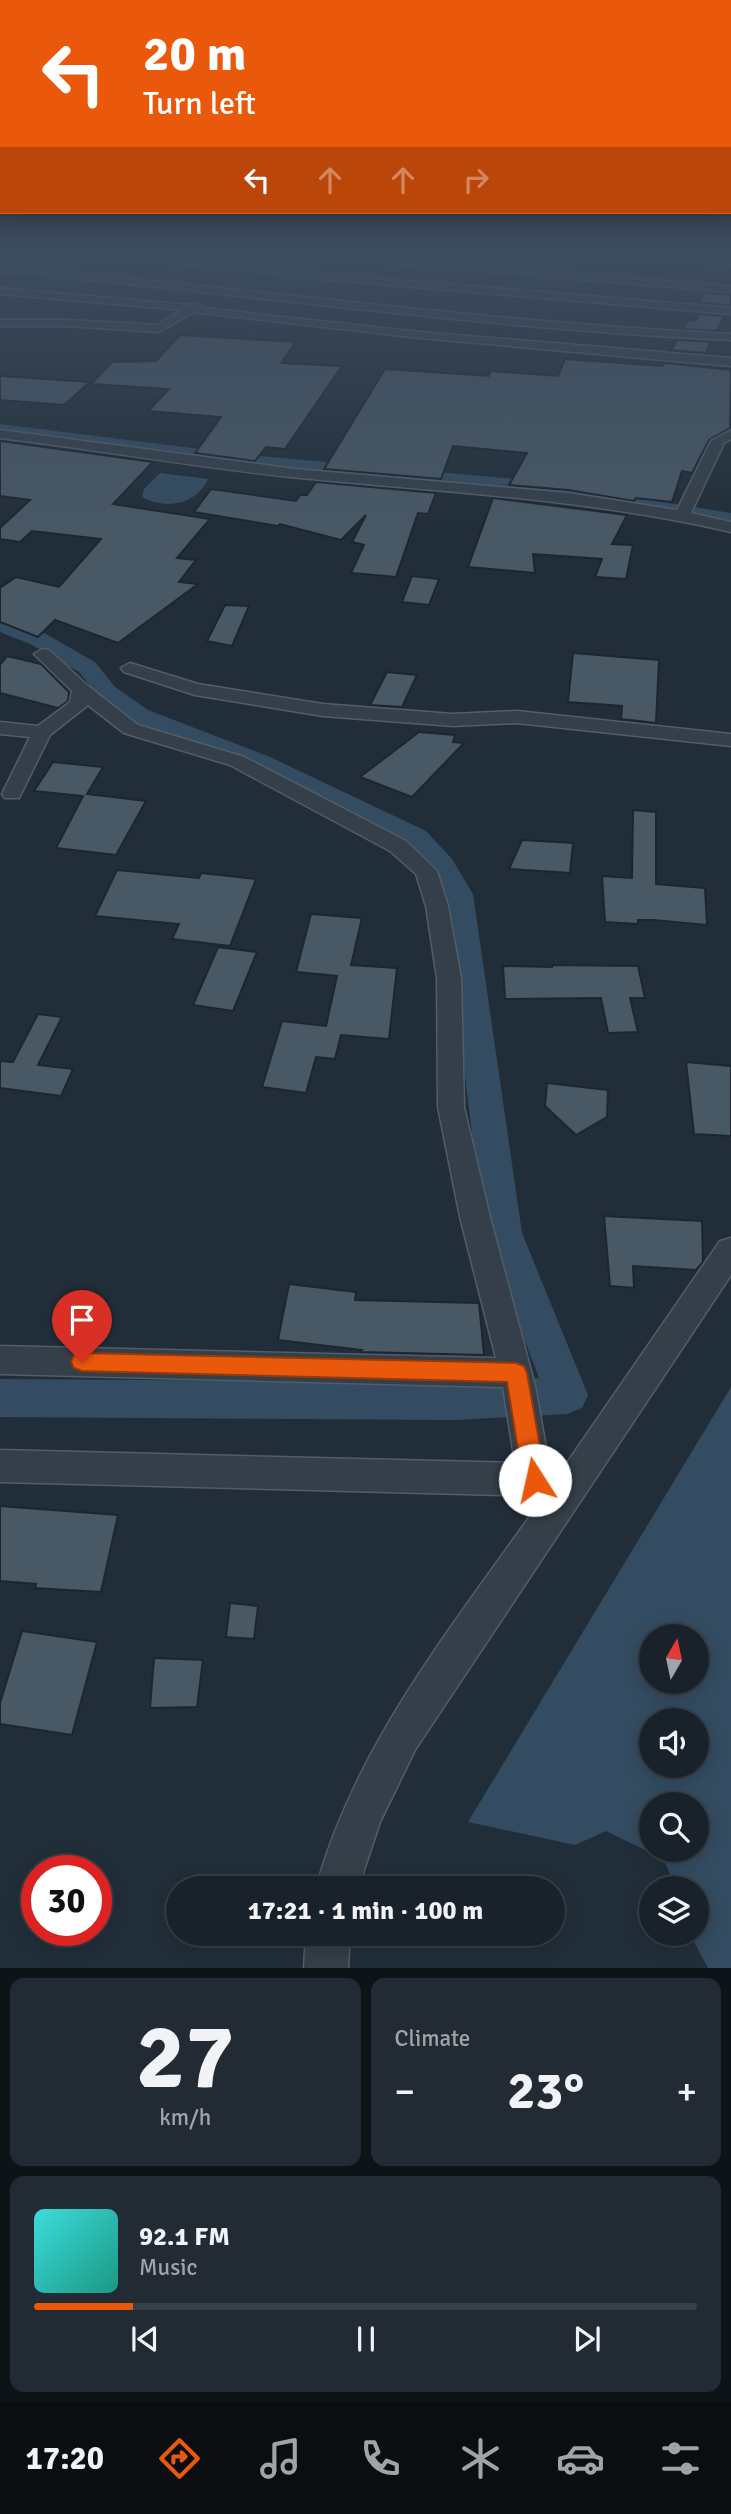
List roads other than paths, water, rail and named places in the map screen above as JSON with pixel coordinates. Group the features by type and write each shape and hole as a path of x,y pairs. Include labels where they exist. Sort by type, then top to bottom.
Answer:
{"street":[{"path":"568,348 731,362"},
{"path":"0,434 295,473 523,492 682,516 731,527"},
{"path":"682,516 718,441 731,434"},
{"path":"43,654 81,690 131,729 237,761 398,846 426,871 437,906 449,978 451,1107 475,1217 518,1379 535,1480"},
{"path":"131,668 195,688 323,710 453,720 517,718 731,740"},
{"path":"12,794 42,732 79,704 81,690"},
{"path":"0,728 42,732"},
{"path":"340,1876 369,1794 401,1736 731,1250"},
{"path":"0,1360 518,1379"},
{"path":"0,1466 573,1481"},
{"path":"326,1968 327,1946"}],"water":[{"path":"160,473 208,479 196,495 180,503 161,503 142,497 144,489"},
{"path":"731,1387 731,1968 708,1968 696,1946 709,1946 709,1876 671,1876 664,1862 709,1862 709,1792 639,1792 639,1847 606,1831 575,1845 468,1822"}],"waterway":[{"path":"0,429 248,460 527,486 731,519"},
{"path":"0,624 38,639 87,667 107,692 139,715 261,762 416,837 442,865 458,894 503,1233 567,1395 455,1401 0,1398"}]}
